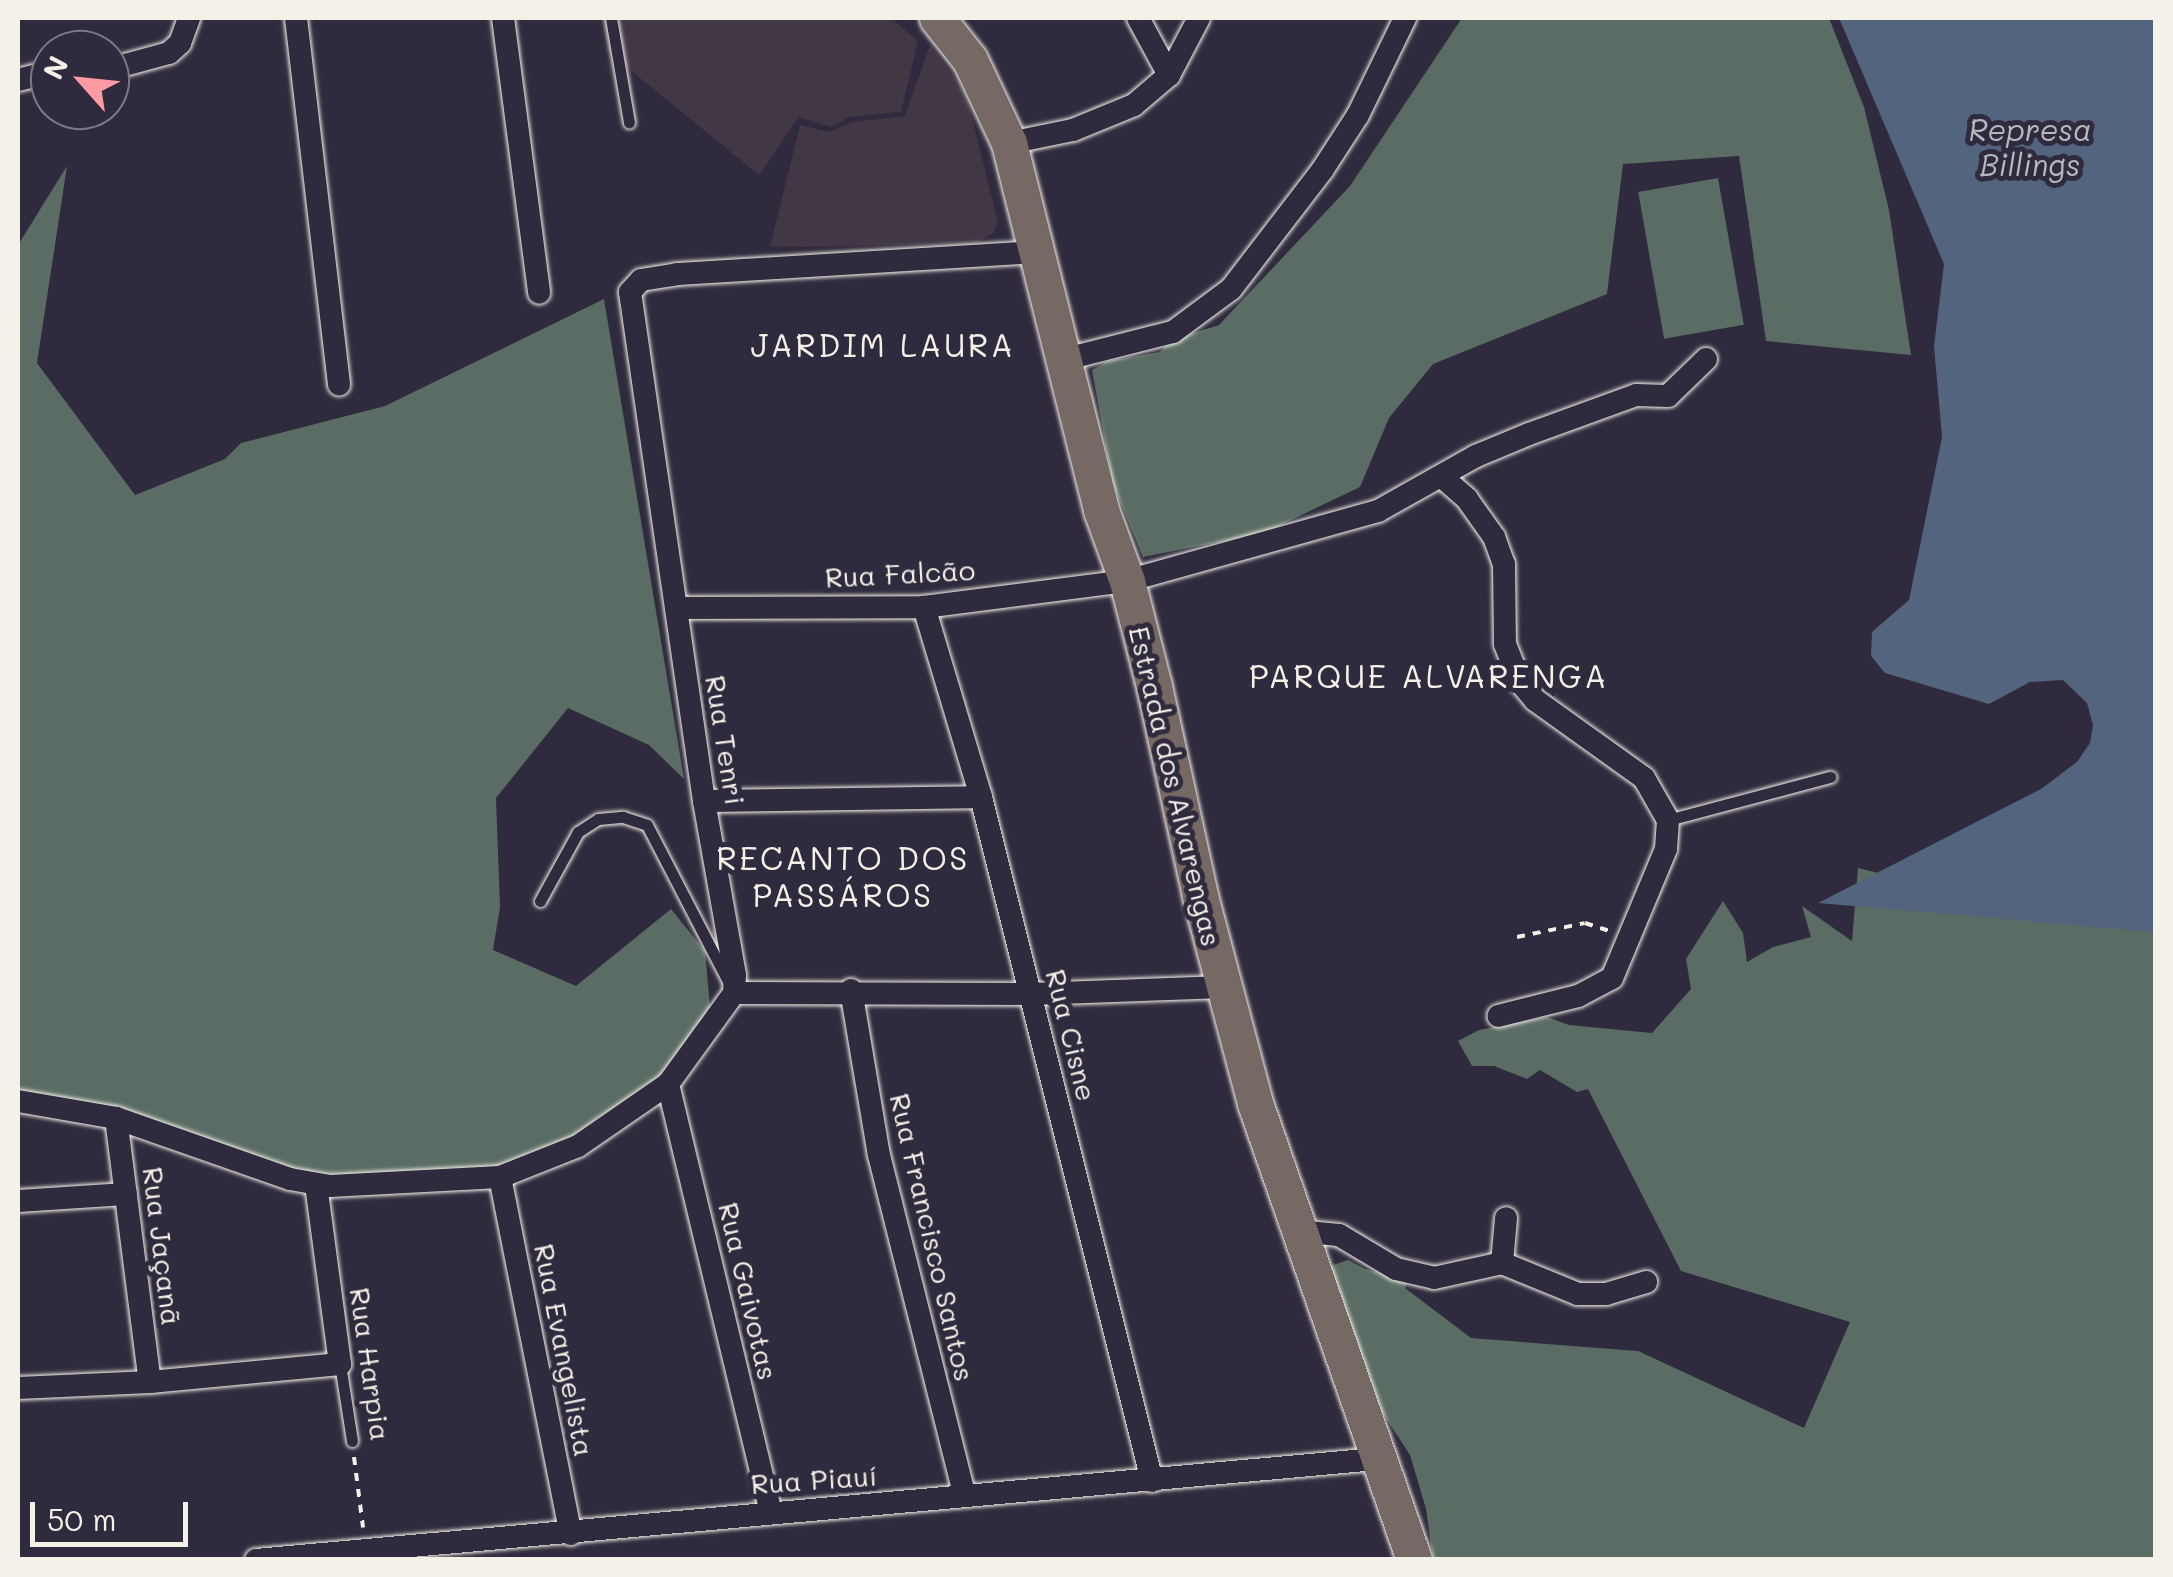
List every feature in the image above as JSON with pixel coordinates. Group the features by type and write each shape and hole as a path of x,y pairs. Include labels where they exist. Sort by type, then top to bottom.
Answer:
{"main road":[{"name":"Estrada dos Alvarengas","path":"938,18 970,60 1009,143 1066,358 1101,510 1127,581 1255,1103 1414,1560"}],"street":[{"path":"130,64 169,53 180,43 188,18"},
{"path":"296,18 339,384"},
{"path":"503,18 540,294"},
{"path":"1138,18 1169,74"},
{"path":"1009,143 1116,116 1149,95 1169,74 1199,18"},
{"path":"1066,358 1173,332 1230,289 1323,169 1358,114 1405,18"},
{"name":"Rua Tenri","path":"734,993 730,930 704,801 629,306 634,286 641,280 677,274 1038,252"},
{"name":"Rua Falcão","path":"676,608 924,607 1127,581 1378,511 1476,456 1636,395 1668,396 1706,359"},
{"path":"1442,477 1467,499 1494,537 1504,564 1505,644 1520,682 1535,700 1644,778 1668,820 1666,849 1608,983 1578,996 1498,1016"},
{"name":"Rua Cisne","path":"924,607 982,798 1152,1481"},
{"path":"704,801 982,798"},
{"path":"18,1101 116,1118 316,1185 500,1177 578,1146 668,1084 734,993 852,990 1032,994 1224,988"},
{"name":"Rua Francisco Santos","path":"852,990 879,1155 964,1494"},
{"name":"Rua Gaivotas","path":"668,1084 771,1512"},
{"name":"Rua Jaçanã","path":"116,1118 150,1382"},
{"name":"Rua Evangelista","path":"500,1177 571,1534"},
{"name":"Rua Harpia","path":"316,1185 340,1364"},
{"path":"18,1201 126,1194"},
{"path":"1502,1263 1506,1218"},
{"path":"1297,1231 1338,1235 1380,1261 1422,1277 1478,1271 1502,1263 1578,1294 1606,1294 1646,1282"},
{"path":"18,1388 150,1382 340,1364"},
{"name":"Rua Piauí","path":"256,1560 1376,1459"}],"lane":[{"path":"610,18 629,122"},
{"path":"1668,820 1830,777"},
{"path":"540,900 578,832 598,819 623,817 647,825 734,993"},
{"name":"Rua Harpia","path":"340,1364 352,1440"}],"path":[{"path":"1517,937 1585,923 1601,926 1626,941"},
{"name":"Rua Harpia","path":"352,1440 366,1552"}],"shaded area":[{"path":"602,18 891,18 918,41 901,112 849,117 831,127 799,117 759,175 607,51"},
{"path":"930,45 961,86 969,106 998,223 993,233 975,244 770,247 800,125 829,132 852,122 905,116"}],"green space":[{"path":"1462,18 1829,18 1864,107 1889,210 1911,355 1766,341 1739,156 1623,164 1607,294 1433,364 1389,418 1360,487 1264,533 1143,557 1113,484 1092,370 1108,361 1160,352 1171,340 1219,325 1350,186"},
{"path":"67,166 37,363 135,495 225,459 241,443 385,406 604,299 684,779 649,745 568,708 496,798 500,907 493,950 576,986 671,909 705,951 711,1018 663,1079 559,1148 497,1173 312,1179 18,1093 18,245"},
{"path":"1718,178 1744,325 1664,339 1638,192"},
{"path":"1858,868 1915,882 2155,897 2155,1559 1433,1559 1426,1509 1410,1455 1369,1392 1356,1339 1330,1266 1348,1260 1365,1269 1408,1280 1405,1288 1471,1338 1638,1351 1804,1428 1850,1322 1681,1271 1588,1089 1577,1092 1540,1070 1527,1079 1494,1066 1472,1066 1458,1041 1479,1030 1547,1017 1569,1025 1652,1033 1691,989 1686,959 1723,901 1743,933 1747,962 1773,947 1811,937 1802,906 1852,941"}],"water":[{"name":"Represa Billings","path":"1839,18 2155,18 2155,932 1818,903 2041,789 2077,762 2090,743 2093,725 2087,703 2063,680 2030,682 1989,704 1885,673 1871,656 1872,632 1909,600 1942,437 1934,346 1944,264"}],"district":[{"name":"JARDIM LAURA","path":"883,344"},
{"name":"PARQUE ALVARENGA","path":"1429,675"},
{"name":"RECANTO DOS PASSÁROS","path":"843,876"}]}
